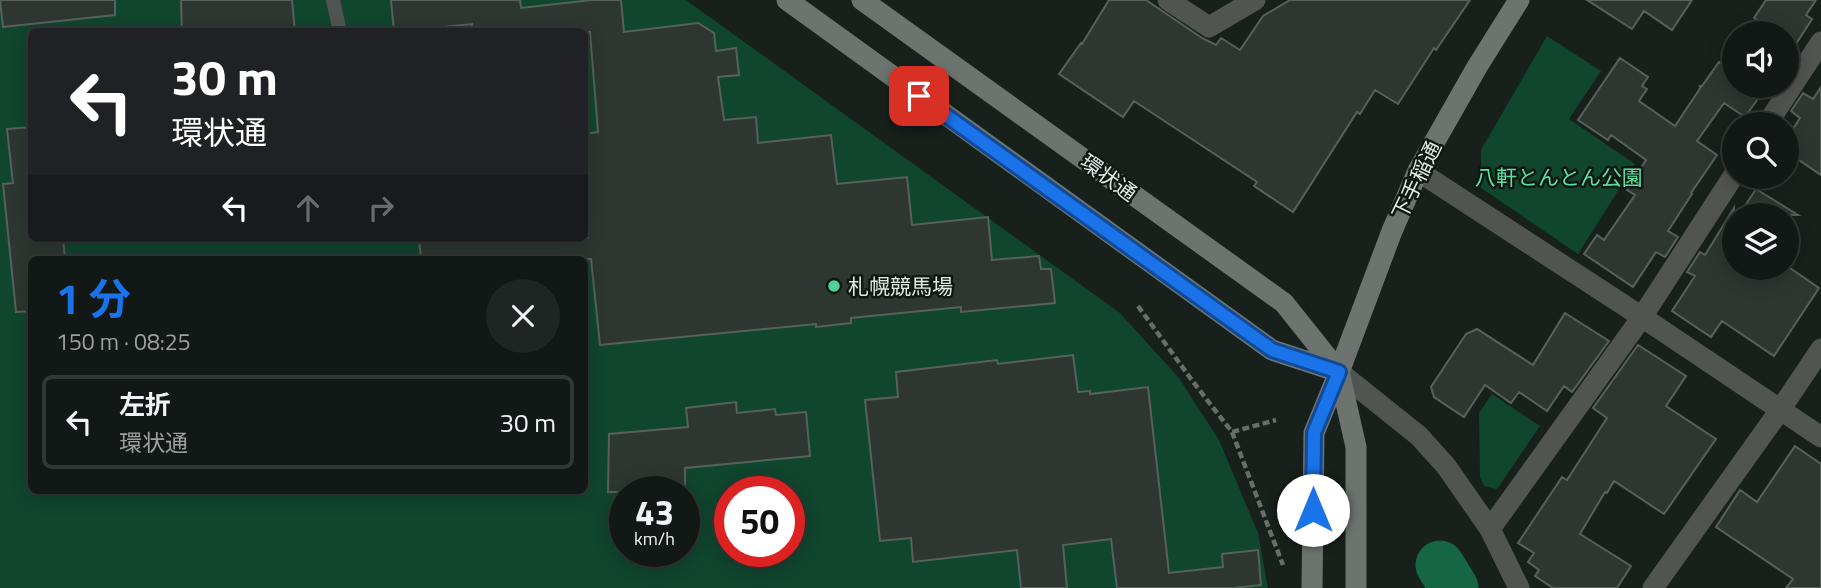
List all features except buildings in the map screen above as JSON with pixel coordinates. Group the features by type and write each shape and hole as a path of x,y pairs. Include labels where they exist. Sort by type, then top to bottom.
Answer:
{"street":[{"path":"787,0 1272,350 1339,372 1419,436 1446,466 1490,529 1519,588"},
{"name":"環状通","path":"862,0 1284,303 1339,372 1356,447 1356,588"},
{"path":"1168,0 1209,27 1255,0"},
{"name":"下手稲通","path":"1339,372 1392,231 1418,171 1477,66 1519,0"},
{"path":"1775,112 1821,42"},
{"path":"1418,171 1821,437"},
{"path":"1490,529 1642,317 1725,189"},
{"path":"1653,588 1821,349"},
{"path":"1312,588 1314,433 1339,372"}],"lane":[{"path":"333,0 339,28"}],"path":[{"path":"1138,306 1233,432 1283,565"},
{"path":"1233,432 1276,420"}],"green space":[{"name":"札幌競馬場","path":"0,0 686,0 1120,313 1179,378 1219,440 1258,533 1268,588 0,588"},
{"name":"八軒とんとん公園","path":"1547,36 1601,71 1569,119 1635,164 1578,254 1481,188 1481,150"},
{"path":"1492,394 1540,426 1497,489 1484,486 1480,477 1479,413"}],"waterway":[{"path":"1440,565 1454,588"}],"place":[{"name":"札幌競馬場","path":"834,286"}],"route":[{"path":"919,96 1272,350 1339,372 1314,433 1313,510"}]}
